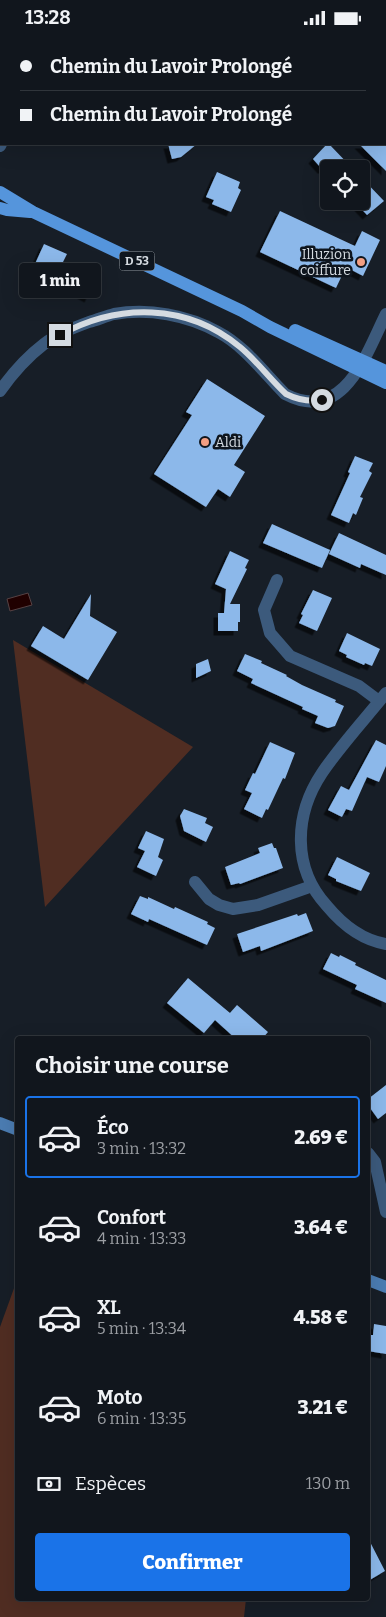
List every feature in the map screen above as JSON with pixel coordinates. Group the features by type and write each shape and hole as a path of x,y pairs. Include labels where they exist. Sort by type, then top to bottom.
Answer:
{"main road":[{"name":"D 53","path":"0,192 33,212 242,311 272,320 361,365 386,383"},
{"name":"D 53","path":"0,208 33,212"},
{"name":"D 53","path":"361,365 386,371"}],"street":[{"path":"0,391 32,354 46,343 74,327 114,314 142,311 160,312 201,323 219,332 241,347 286,394 295,399 308,402 322,400 335,396 348,384 361,365 386,314"},
{"path":"277,580 264,610 270,633 290,656 383,697 322,773 310,795 302,825 301,856 317,895 334,915 349,928 375,942 386,944"},
{"path":"195,882 209,899 219,905 232,909 258,905 312,886"},
{"path":"0,1123 15,1129"},
{"path":"370,1156 375,1162 386,1211"},
{"path":"370,1281 386,1287"}],"shaded area":[{"path":"28,593 32,605 10,611 7,599"},
{"path":"13,640 193,747 45,907"},
{"path":"15,1286 15,1601 246,1601 244,1617 0,1617 0,1327"}],"building":[{"path":"168,145 196,145 181,157 172,159"},
{"path":"326,145 330,145 344,160 320,160 320,167 313,159"},
{"path":"360,145 386,145 386,171"},
{"path":"217,172 240,182 238,188 241,190 231,212 212,204 214,200 206,197"},
{"path":"370,186 384,201 367,215 362,210 370,210"},
{"path":"280,211 355,246 362,231 380,240 363,276 346,267 336,288 260,252"},
{"path":"44,244 67,254 63,262 84,272 82,276 96,283 89,298 70,288 72,283 35,264"},
{"path":"207,379 265,416 234,465 245,472 230,497 218,489 206,507 154,474 192,415 186,412"},
{"path":"355,456 373,463 369,471 372,473 360,497 363,498 356,515 353,513 349,523 331,515 350,473 348,472"},
{"path":"272,524 330,550 322,568 263,543"},
{"path":"339,533 386,555 386,575 361,564 360,568 329,554"},
{"path":"230,551 249,560 245,568 247,569 230,604 240,604 240,622 238,622 238,631 218,631 218,613 224,613 226,589 215,584"},
{"path":"313,590 332,598 317,631 299,623 303,615 301,614"},
{"path":"91,594 90,616 117,632 88,680 31,646 43,626 64,639"},
{"path":"347,633 380,649 372,666 365,663 364,665 346,657 347,655 339,651"},
{"path":"245,654 262,661 261,663 287,675 302,685 336,700 335,702 344,706 335,726 328,728 315,723 318,716 251,683 253,679 237,671"},
{"path":"208,659 211,671 196,678 196,664"},
{"path":"376,740 386,745 386,766 379,782 367,777 352,811 346,809 342,817 328,810 341,786 349,790"},
{"path":"270,742 295,753 285,779 283,778 268,810 266,809 262,818 244,809 252,793 245,790"},
{"path":"184,809 207,818 205,823 213,827 206,842 184,831 180,816"},
{"path":"146,831 164,839 158,857 163,860 156,876 137,867 145,851 138,848"},
{"path":"272,843 274,848 276,848 283,868 240,884 231,885 225,867 260,853 258,848"},
{"path":"337,857 370,873 361,891 336,881 336,879 328,875"},
{"path":"140,896 148,899 148,897 174,909 175,907 208,922 207,924 215,928 207,945 149,919 148,922 131,914"},
{"path":"306,913 313,931 261,951 260,946 243,952 237,934 297,914 298,916"},
{"path":"331,953 339,957 340,955 356,963 355,965 386,980 386,1003 355,989 357,985 323,969"},
{"path":"188,978 230,1013 237,1005 268,1032 265,1036 233,1036 215,1020 204,1033 167,1003"},
{"path":"386,1085 386,1113 378,1119 370,1108 370,1097"},
{"path":"374,1324 386,1326 386,1354 370,1351 370,1335 373,1335"},
{"path":"370,1542 385,1571 370,1580"}],"place":[{"name":"Illuzion coiffure","path":"361,262"},
{"name":"Aldi","path":"205,442"}],"route":[{"path":"60,335 74,327 114,314 142,311 160,312 201,323 219,332 241,347 270,379 286,394 295,399 308,402 322,400"}]}
